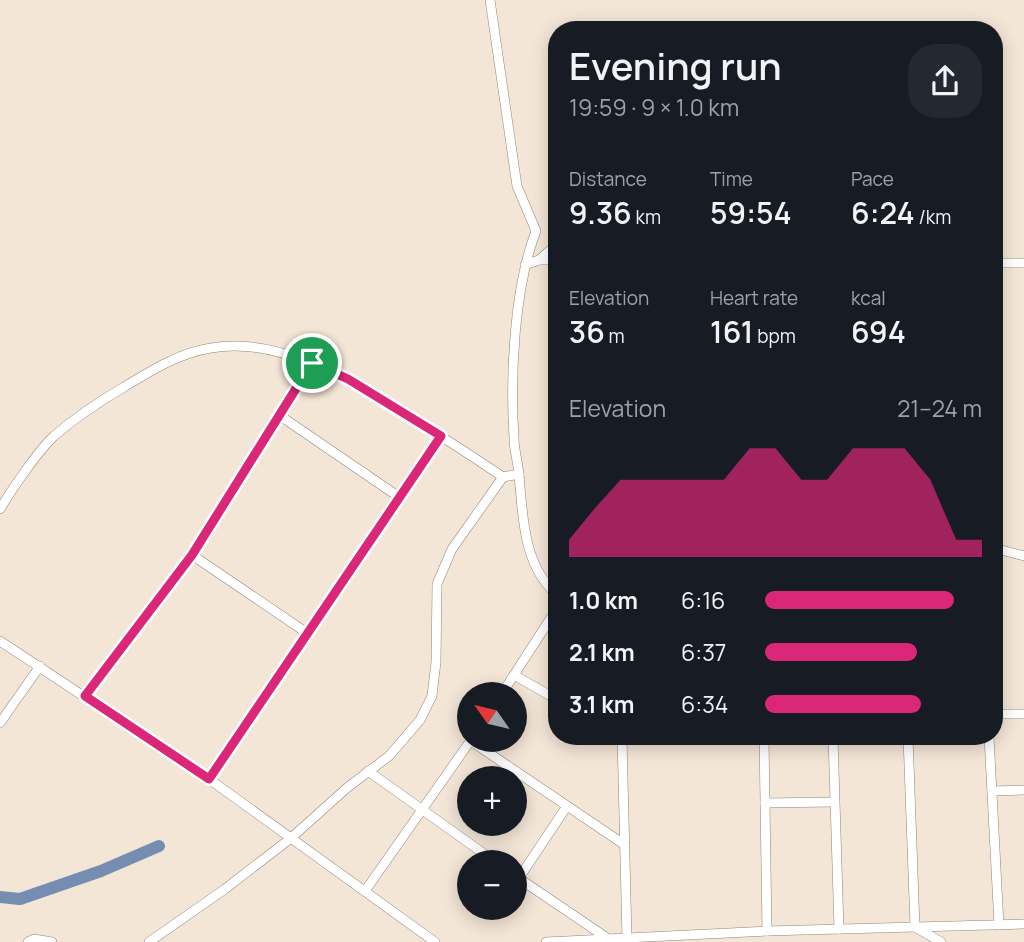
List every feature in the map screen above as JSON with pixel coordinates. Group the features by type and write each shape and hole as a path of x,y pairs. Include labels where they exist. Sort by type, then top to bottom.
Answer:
{"street":[{"path":"490,0 517,186 536,230 525,265 517,318 514,439 521,512 527,543 536,569 548,584"},
{"path":"539,260 548,252"},
{"path":"525,265 548,260"},
{"path":"1003,263 1024,263"},
{"path":"0,509 11,490 53,437 108,397 160,365 212,348 239,346 298,358 348,379 503,477"},
{"path":"85,696 192,555 312,363"},
{"path":"279,415 399,497"},
{"path":"209,779 441,436"},
{"path":"149,942 180,922 291,838 389,756 420,720 432,696 436,662 437,584 452,549 503,477 519,474"},
{"path":"1003,550 1024,556"},
{"path":"192,555 307,633"},
{"path":"509,682 548,622"},
{"path":"0,641 209,779 435,942"},
{"path":"0,723 40,666"},
{"path":"514,675 548,694"},
{"path":"1003,714 1024,714"},
{"path":"622,745 627,939"},
{"path":"764,745 768,931"},
{"path":"833,745 839,929"},
{"path":"908,745 915,927"},
{"path":"989,745 999,925"},
{"path":"365,891 463,752"},
{"path":"488,752 625,845"},
{"path":"368,771 478,850"},
{"path":"992,791 1024,790"},
{"path":"765,803 834,802"},
{"path":"527,862 567,806"},
{"path":"527,883 607,938"},
{"path":"546,942 768,931 1024,924"},
{"path":"915,927 941,942"},
{"path":"713,942 725,934"},
{"path":"28,942 34,939 52,942"}],"waterway":[{"path":"0,897 20,899 101,871 159,846"}],"route":[{"path":"312,363 348,379 441,436 209,779 85,696 192,555 312,363"}]}
